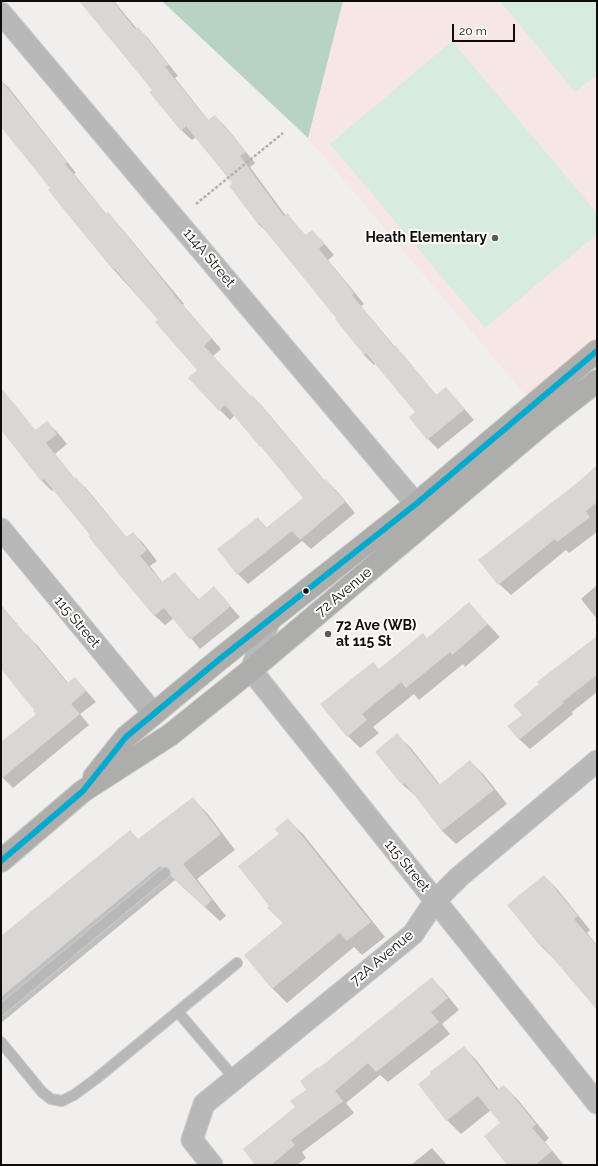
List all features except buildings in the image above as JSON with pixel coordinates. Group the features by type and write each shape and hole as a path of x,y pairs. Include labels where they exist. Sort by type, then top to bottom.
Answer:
{"main road":[{"name":"72 Avenue","path":"83,791 126,737 270,619 416,504 597,350"},
{"name":"72 Avenue","path":"1,861 83,791 170,735 251,670 546,421 597,381"}],"street":[{"name":"114A Street","path":"1,13 416,504"},
{"name":"115 Street","path":"1,529 154,714"},
{"path":"251,670 270,619"},
{"name":"115 Street","path":"251,670 597,1103"},
{"name":"72A Avenue","path":"212,1165 192,1140 204,1104 414,934 435,901 459,877 597,761"}],"lane":[{"path":"1,1010 165,873"},
{"path":"1,1042 42,1092 51,1099 62,1101 74,1095 97,1078 237,964"},
{"path":"178,1012 235,1079"}],"path":[{"path":"196,204 283,133"}],"shaded area":[{"name":"Heath Elementary","path":"343,1 597,1 597,337 527,397 308,138"}],"green space":[{"path":"162,1 343,1 308,138 164,3"},
{"path":"500,1 597,1 597,75 575,92"},
{"path":"452,41 597,213 597,234 485,328 330,144"}],"transit line":[{"path":"1,861 83,791 126,737 221,658 416,504 597,351"}],"place":[{"name":"Heath Elementary","path":"495,238"},
{"name":"72 Ave (WB) at 115 St","path":"328,634"}]}
